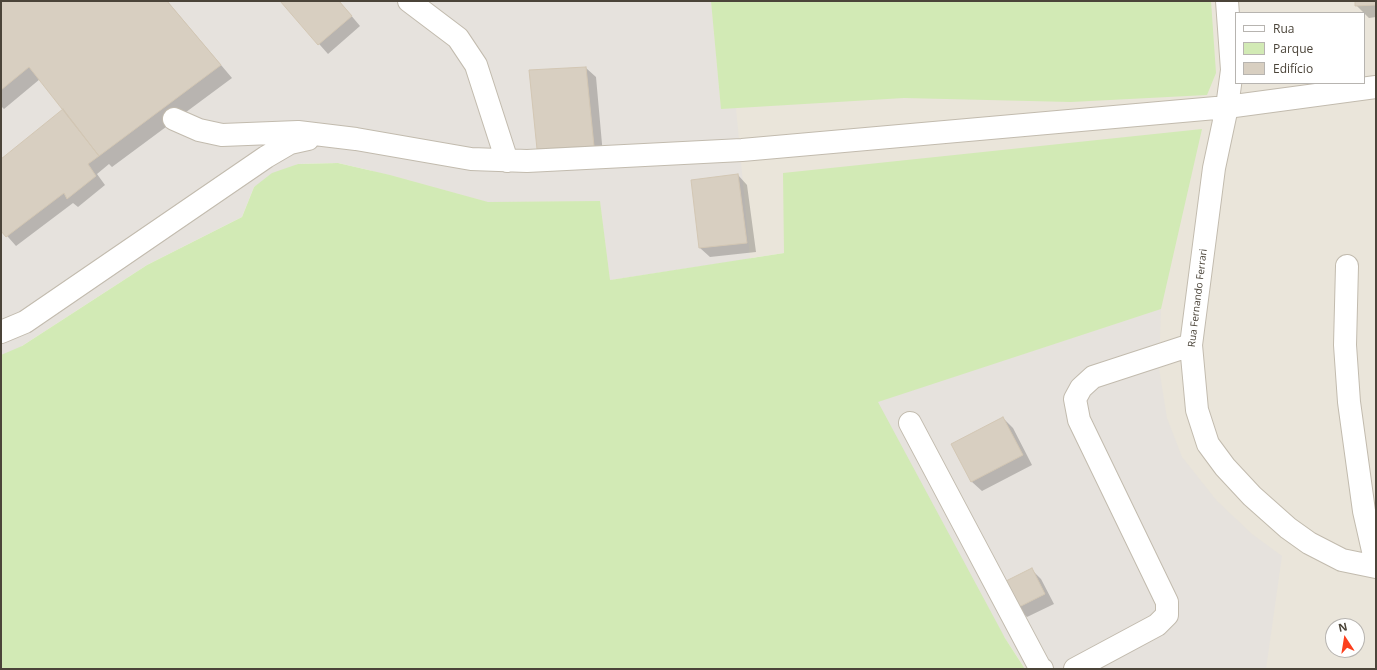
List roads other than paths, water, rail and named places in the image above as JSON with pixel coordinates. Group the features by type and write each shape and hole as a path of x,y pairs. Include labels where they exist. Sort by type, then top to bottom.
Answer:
{"street":[{"path":"409,1 458,38 476,65 507,161"},
{"name":"Rua Fernando Ferrari","path":"1227,1 1232,70 1227,107 1214,168 1191,345 1197,410 1208,444 1225,467 1252,496 1288,528 1309,543 1342,560 1376,566"},
{"path":"174,119 199,130 222,135 298,132 356,139 471,159 527,161 742,150 1227,107 1376,87"},
{"path":"1,332 25,322 266,157 290,143 323,135"},
{"path":"1347,266 1345,345 1349,402 1364,511 1376,566"},
{"path":"1074,669 1157,625 1166,615 1167,602 1079,420 1076,399 1080,388 1093,377 1191,345"},
{"path":"910,423 1040,668 1042,669"}]}
